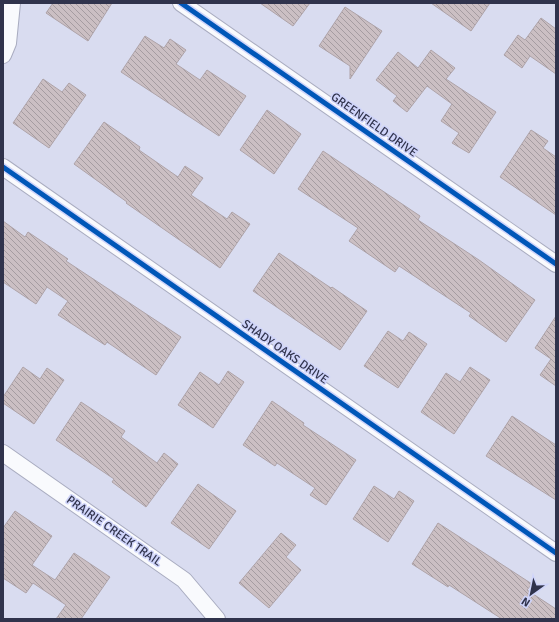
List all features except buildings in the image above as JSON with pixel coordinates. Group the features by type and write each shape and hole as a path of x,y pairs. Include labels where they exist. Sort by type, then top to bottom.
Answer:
{"street":[{"path":"3,55 8,44 12,3"},
{"name":"GREENFIELD DRIVE","path":"181,3 556,264"},
{"name":"SHADY OAKS DRIVE","path":"3,168 556,553"},
{"name":"PRAIRIE CREEK TRAIL","path":"3,453 184,580 217,619"}],"cycle path":[{"path":"181,3 556,264"},
{"path":"3,167 556,553"}]}
